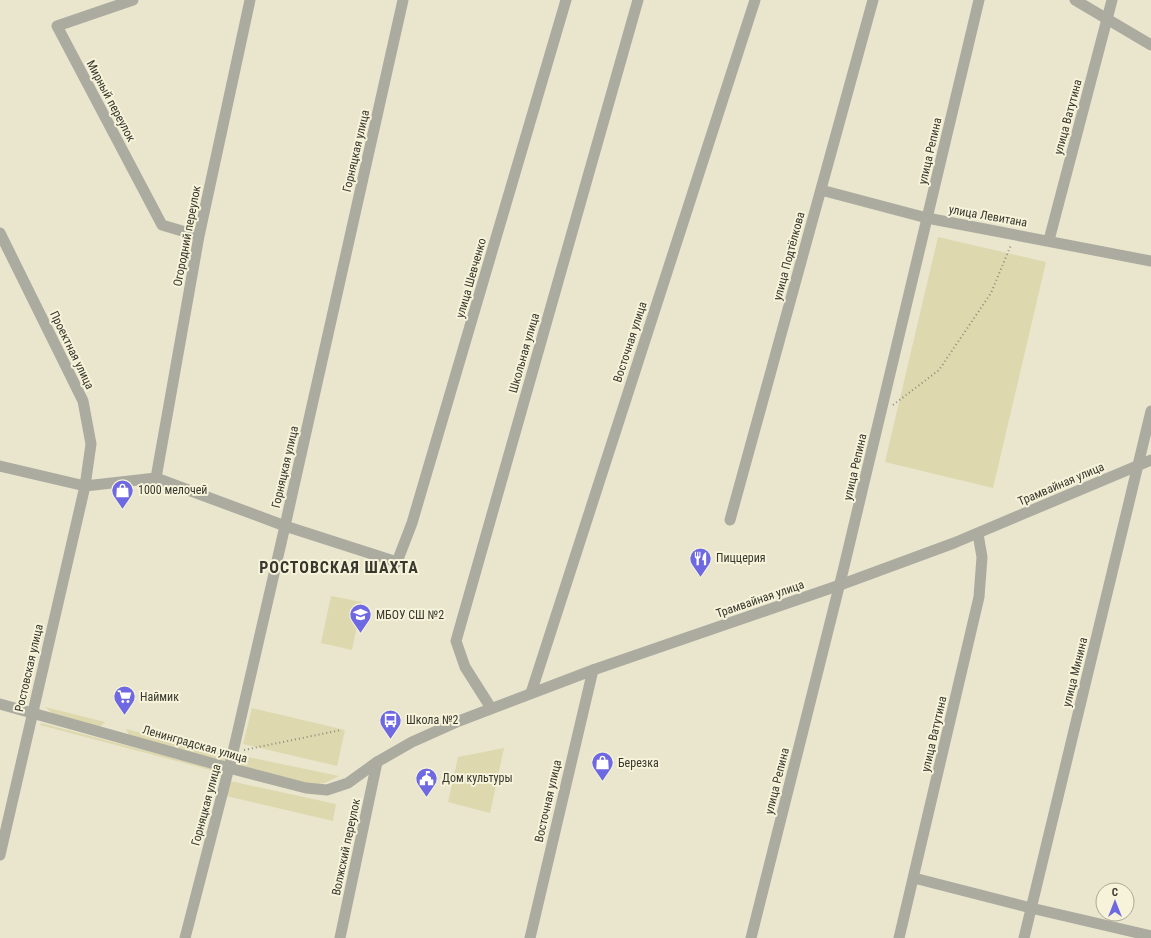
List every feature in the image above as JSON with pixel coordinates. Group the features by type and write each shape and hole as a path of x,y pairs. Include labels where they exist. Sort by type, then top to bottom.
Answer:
{"street":[{"name":"Мирный переулок","path":"133,0 57,26 162,225 199,236"},
{"name":"Огородний переулок","path":"156,478 199,236 250,0"},
{"name":"Горняцкая улица","path":"185,938 233,752 286,526 403,0"},
{"name":"улица Шевченко","path":"286,526 397,562 412,523 566,0"},
{"name":"Школьная улица","path":"491,708 465,667 456,641 638,0"},
{"name":"Восточная улица","path":"530,693 755,0"},
{"name":"улица Подтёлкова","path":"730,520 873,0"},
{"name":"улица Репина","path":"751,938 840,585 979,0"},
{"path":"1075,0 1151,46"},
{"name":"улица Ватутина","path":"1049,240 1112,0"},
{"name":"улица Левитана","path":"821,190 927,218 1049,240 1151,261"},
{"name":"Проектная улица","path":"0,233 83,401 91,444 84,486"},
{"name":"улица Минина","path":"1024,938 1151,411"},
{"name":"Трамвайная улица","path":"377,762 434,731 491,708 593,670 840,585 978,534 1151,460"},
{"path":"0,466 84,486 156,478 286,526"},
{"name":"Ростовская улица","path":"0,856 84,486"},
{"name":"улица Ватутина","path":"899,938 979,597 982,557 978,534"},
{"name":"Восточная улица","path":"530,938 593,670"},
{"name":"Ленинградская улица","path":"0,704 306,788 327,790 348,783 377,762"},
{"name":"Волжский переулок","path":"340,938 377,762"},
{"path":"914,878 1030,908 1151,936"}],"path":[{"path":"880,415 939,370 991,293 1016,234"},
{"path":"233,752 341,730"}],"shaded area":[{"path":"938,237 1046,262 993,488 885,462"},
{"path":"331,596 362,602 352,650 321,643"},
{"path":"45,707 105,722 98,729 53,714"},
{"path":"252,708 345,730 337,766 243,744"},
{"path":"41,723 215,769 214,771 40,725"},
{"path":"126,729 229,756 227,763 130,738"},
{"path":"504,748 490,813 448,802 458,757"},
{"path":"243,756 339,776 325,783 311,785 240,767"},
{"path":"230,781 336,804 333,821 226,796"}],"place":[{"name":"1000 мелочей","path":"123,510"},
{"name":"Пиццерия","path":"700,578"},
{"name":"МБОУ СШ №2","path":"361,634"},
{"name":"Наймик","path":"125,716"},
{"name":"Школа №2","path":"390,740"},
{"name":"Березка","path":"602,782"},
{"name":"Дом культуры","path":"427,798"}],"district":[{"name":"РОСТОВСКАЯ ШАХТА","path":"339,567"}]}
